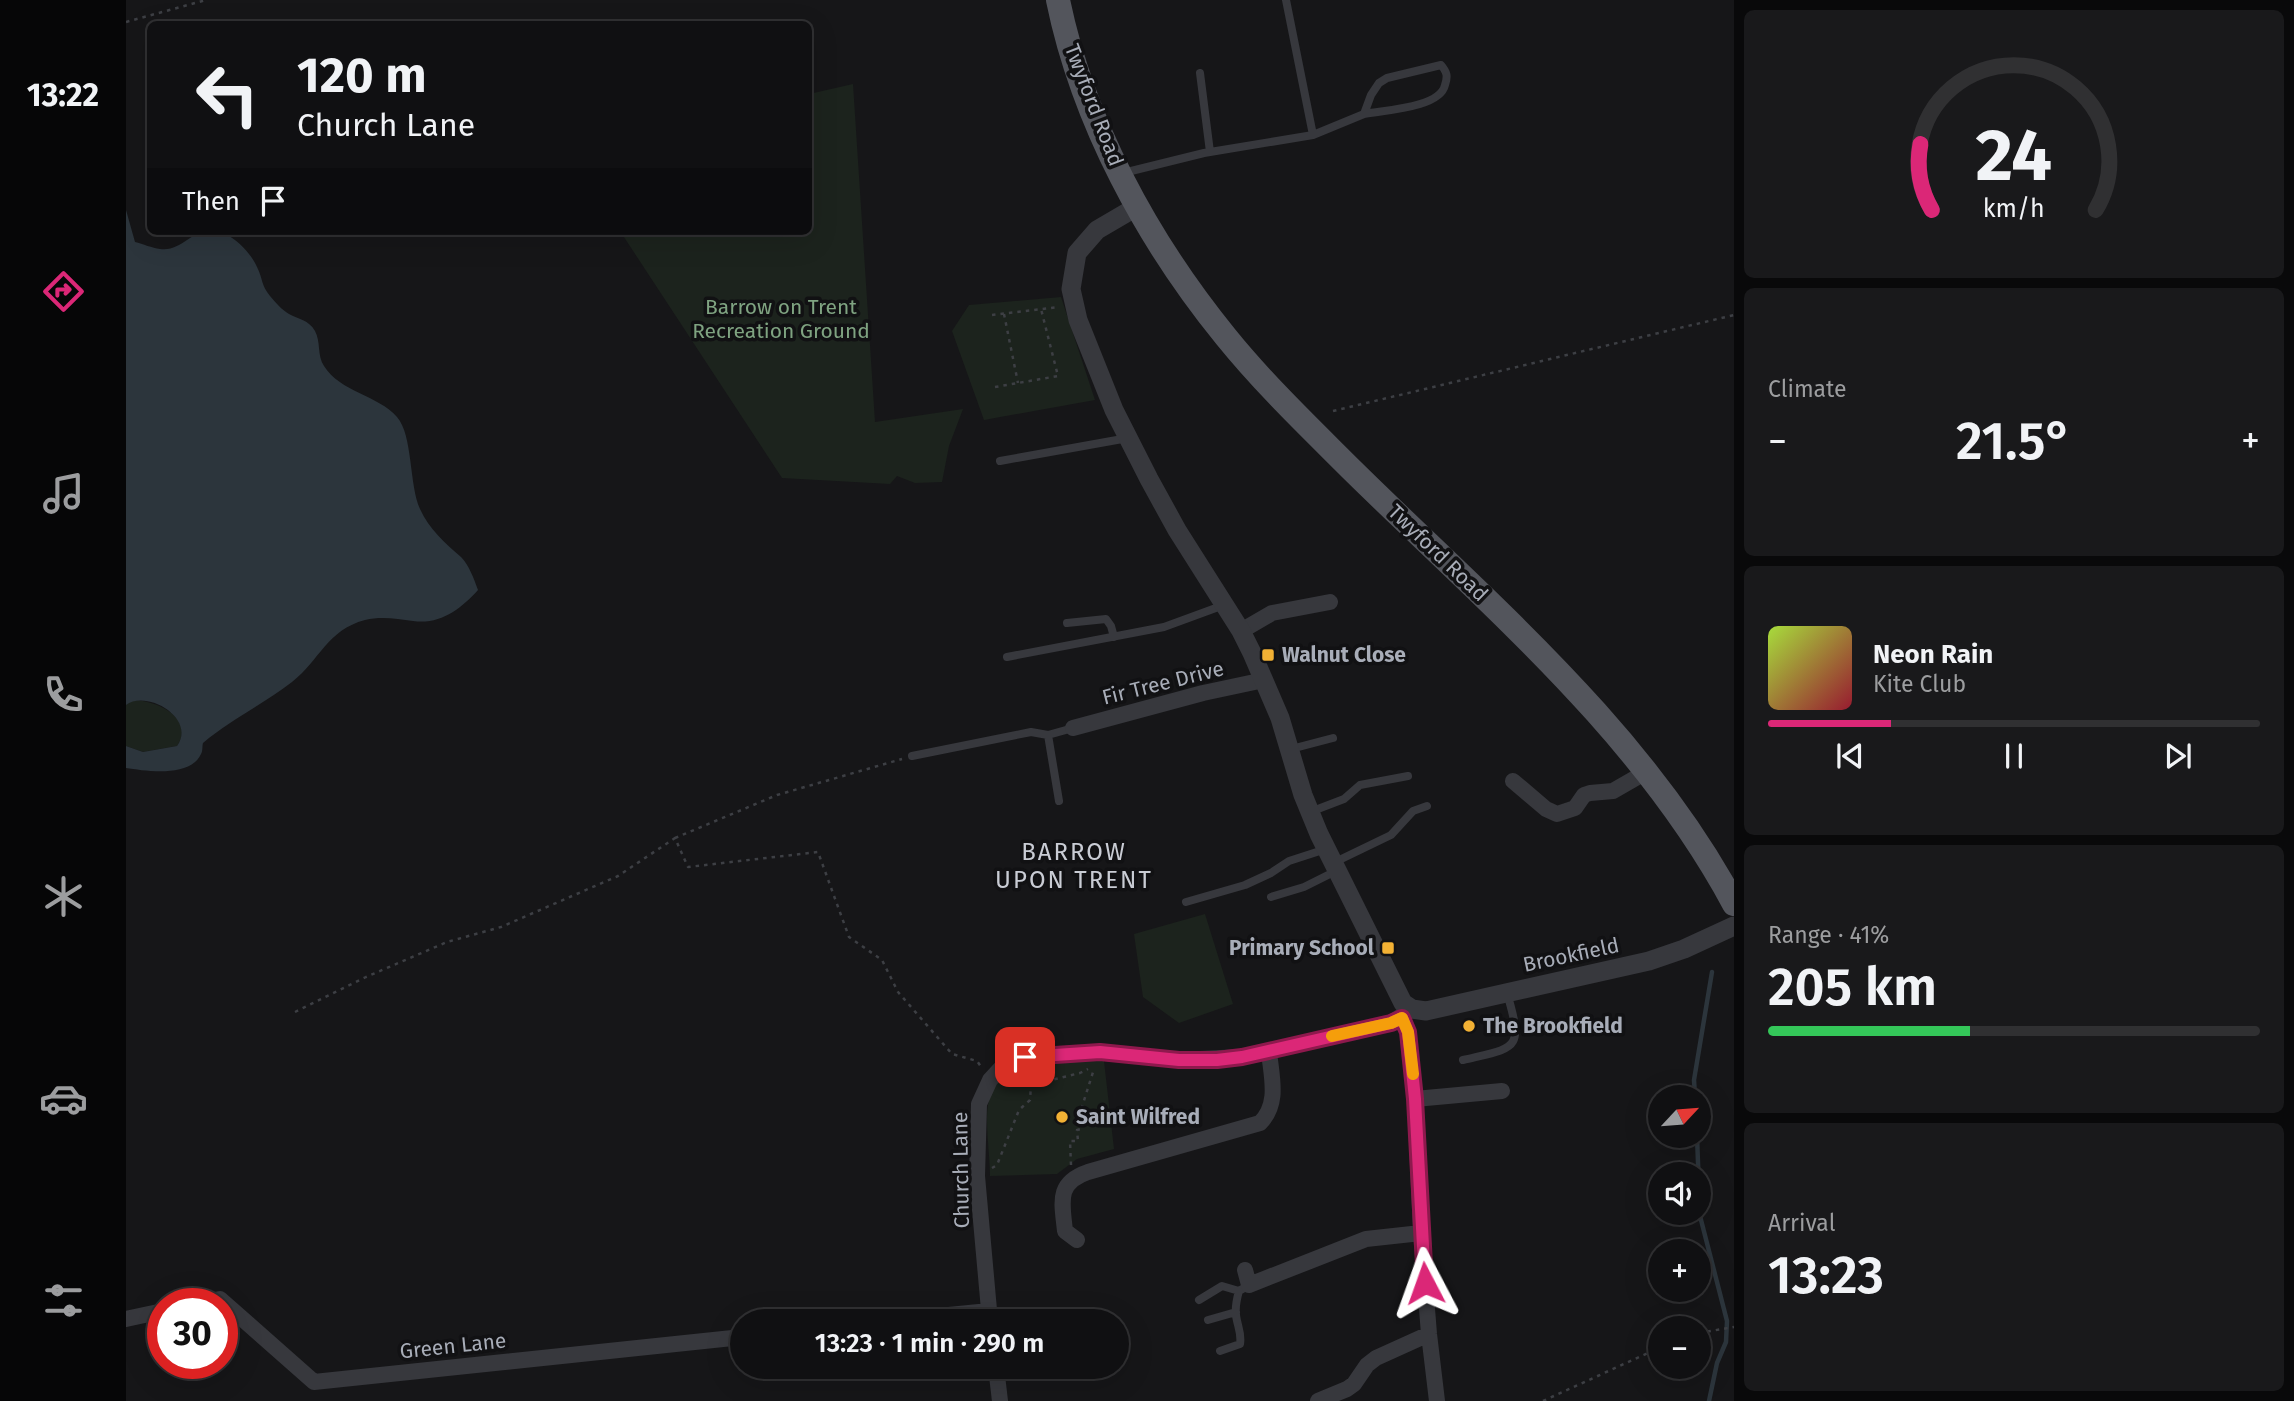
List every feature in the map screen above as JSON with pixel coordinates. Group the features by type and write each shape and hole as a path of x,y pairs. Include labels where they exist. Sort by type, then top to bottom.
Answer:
{"main road":[{"name":"Twyford Road","path":"1058,0 1081,83 1120,173 1194,294 1225,336 1264,381 1384,502 1525,636 1587,702 1646,772 1712,863 1734,904"}],"street":[{"path":"1138,206 1097,230 1077,253 1072,276 1074,305 1087,346 1129,438 1177,530 1241,631 1280,718 1310,812 1331,861 1407,1014 1415,1099 1421,1233 1437,1401"},
{"path":"1241,631 1272,614 1330,602"},
{"name":"Fir Tree Drive","path":"1073,728 1203,693 1264,680"},
{"path":"1513,780 1557,814 1575,808 1584,795 1613,791 1646,772"},
{"name":"Brookfield","path":"1407,1014 1649,961 1734,926"},
{"path":"990,1080 1002,1067 1025,1057 1100,1052 1179,1060 1217,1060 1391,1023 1407,1014"},
{"path":"1077,1240 1065,1231 1063,1197 1065,1187 1071,1180 1088,1172 1260,1122 1268,1115 1273,1105 1269,1051"},
{"name":"Church Lane","path":"988,1309 977,1176 979,1104 990,1080"},
{"path":"1415,1099 1502,1091"},
{"path":"1244,1282 1366,1239 1421,1233"},
{"path":"126,1319 147,1314"},
{"name":"Green Lane","path":"238,1315 314,1382 730,1338"},
{"path":"1318,1401 1347,1390 1376,1358 1429,1334"},
{"path":"997,1379 1000,1401"}],"lane":[{"path":"1286,0 1313,135"},
{"path":"1120,173 1210,152 1313,135 1364,114 1422,104 1437,99 1444,90 1448,76 1446,70 1441,65 1387,78 1374,88 1364,114"},
{"path":"1200,73 1210,152"},
{"path":"1000,461 1129,438"},
{"path":"1007,657 1164,627 1225,605"},
{"path":"1067,623 1106,619 1114,636"},
{"path":"912,756 1031,732 1048,735 1073,728"},
{"path":"1048,735 1059,801"},
{"path":"1289,749 1333,738"},
{"path":"1310,812 1344,799 1360,785 1408,776"},
{"path":"1271,897 1304,887 1331,861 1391,835 1413,811 1427,806"},
{"path":"1186,902 1245,885 1289,861 1331,861"},
{"path":"1463,1060 1508,1049 1514,1042 1516,1024 1507,993"},
{"path":"1199,1300 1222,1286 1244,1282 1236,1312 1240,1344 1220,1351"},
{"path":"1209,1320 1236,1312"}],"path":[{"path":"126,22 206,0"},
{"path":"992,315 1074,305"},
{"path":"995,387 1058,376 1041,309"},
{"path":"1004,313 1018,383"},
{"path":"1333,411 1734,315"},
{"path":"295,1012 447,942 501,927 618,876 675,838 777,795 912,756"},
{"path":"675,838 688,867 818,852 849,937 882,960 898,992 952,1054 977,1061 990,1080"},
{"path":"977,1176 997,1166 1019,1110 1030,1100 1031,1085 1080,1073 1095,1066 1080,1113 1081,1129 1077,1130 1077,1141 1070,1141 1071,1180"},
{"path":"1711,1331 1734,1327"},
{"path":"1543,1401 1648,1353"}],"green space":[{"name":"Barrow on Trent Recreation Ground","path":"853,84 875,422 963,409 949,446 942,482 915,483 897,476 890,484 782,478 623,235 812,235 812,93"},
{"path":"1061,297 1095,400 984,420 952,331 969,305"},
{"path":"132,700 152,703 171,712 181,727 182,736 177,746 143,752 126,746 126,705"},
{"path":"1205,914 1233,1004 1179,1023 1143,997 1134,934"},
{"path":"1104,1061 1114,1149 1077,1159 1057,1174 990,1176 988,1105 994,1088 1004,1075 1034,1063"}],"shaded area":[{"path":"126,210 135,242 169,249 196,235 226,235 246,250 272,298 286,312 313,327 317,335 320,358 331,375 349,388 380,403 397,417 406,436 420,509 443,541 464,560 478,590 457,609 432,621 377,618 365,620 342,631 292,682 225,726 203,743 202,753 195,762 178,770 126,768 126,746 143,752 177,746 181,736 175,717 166,709 145,701 126,705"}],"waterway":[{"path":"1694,1085 1712,972"},
{"path":"1697,1148 1700,1216 1727,1321 1726,1342 1717,1363 1709,1401"}],"slow traffic":[{"path":"1332,1036 1391,1023 1402,1018 1408,1032 1413,1074"}],"place":[{"name":"Walnut Close","path":"1268,655"},
{"name":"Primary School","path":"1388,948"},
{"name":"The Brookfield","path":"1469,1026"},
{"name":"Saint Wilfred","path":"1062,1117"}],"district":[{"name":"BARROW UPON TRENT","path":"1074,866"}],"route":[{"path":"1025,1057 1100,1052 1179,1060 1217,1060 1242,1057 1391,1023 1402,1018 1408,1032 1415,1099 1425,1283"}]}
